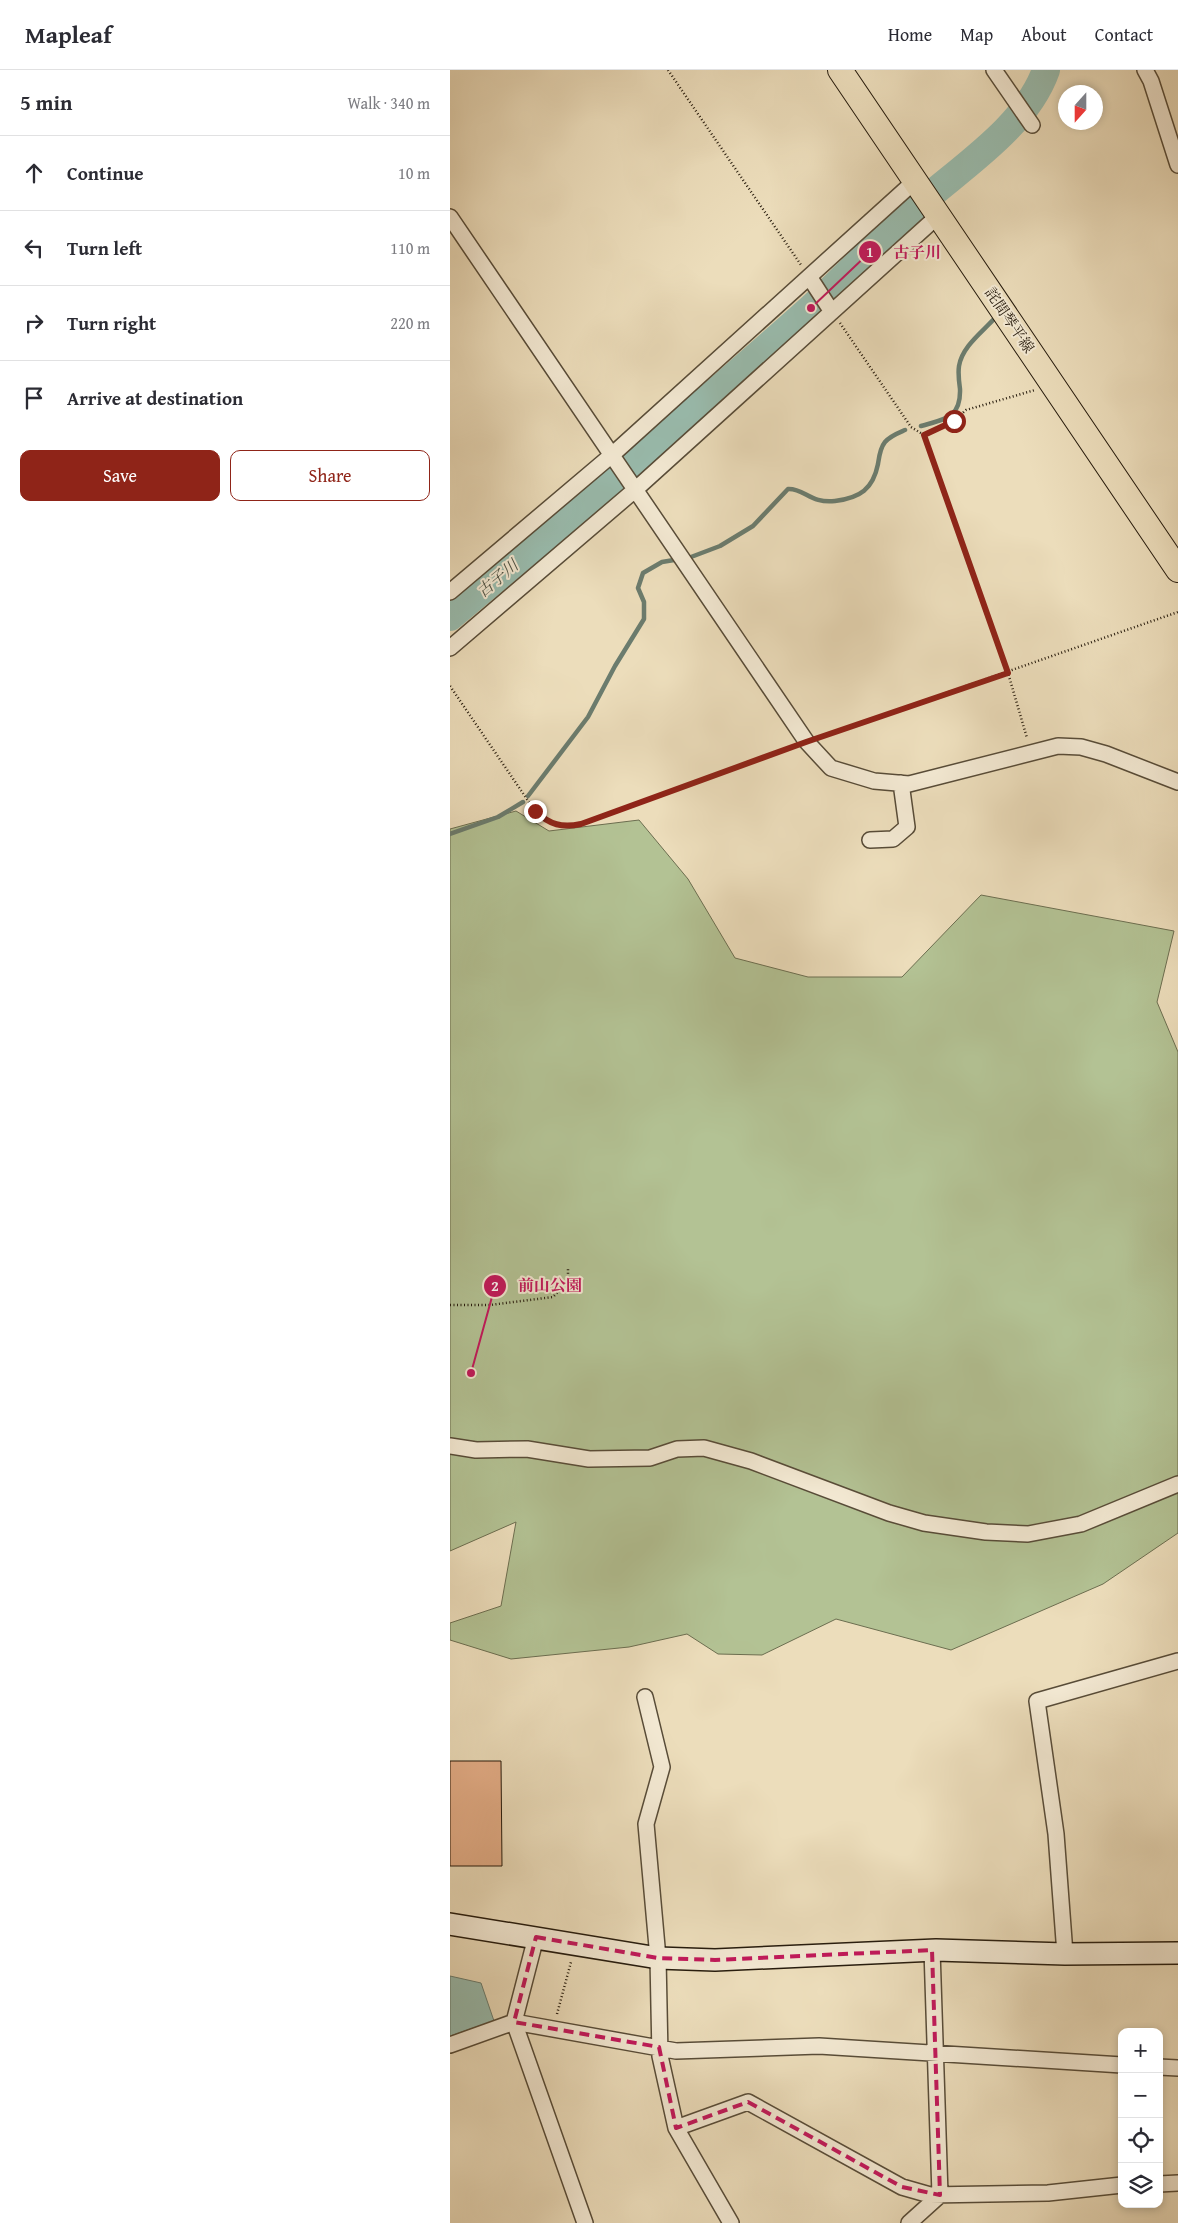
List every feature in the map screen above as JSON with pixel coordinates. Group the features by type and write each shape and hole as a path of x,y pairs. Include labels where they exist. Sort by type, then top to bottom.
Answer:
{"main road":[{"name":"詫間琴平線","path":"840,70 1178,570"}],"street":[{"path":"994,70 1032,125"},
{"path":"1145,70 1151,82 1178,165"},
{"path":"450,592 613,454 810,278 916,180"},
{"path":"450,648 832,312 939,214"},
{"path":"450,217 613,454 806,742 831,768 874,781 909,784 1058,746 1081,747 1134,763 1178,782"},
{"path":"810,278 832,312"},
{"path":"870,840 893,839 907,827 901,783"},
{"path":"450,1446 476,1450 527,1449 589,1459 650,1458 678,1449 704,1448 750,1461 889,1513 924,1524 1028,1534 1081,1524 1178,1484"},
{"path":"1065,1954 1056,1834 1037,1701 1178,1661"},
{"path":"645,1696 662,1767 646,1824 658,1958 659,2048 676,2128 731,2223"},
{"path":"450,1924 658,1958 715,1960 932,1950 1065,1954 1178,1953"},
{"path":"536,1937 514,2022 585,2223"},
{"path":"909,2223 940,2195 932,1950"},
{"path":"450,2046 514,2022 676,2051 819,2046 1118,2064"},
{"path":"1163,2067 1178,2068"},
{"path":"676,2128 748,2102 902,2187 930,2195 1048,2193 1118,2185"},
{"path":"1163,2184 1178,2183"}],"path":[{"path":"668,70 810,278"},
{"path":"832,312 910,427 924,435 1008,673 1031,752"},
{"path":"924,435 954,421 966,410 1053,385"},
{"path":"450,686 535,811 543,818 562,827 581,824 806,742 1008,673 1178,612"},
{"path":"450,1304 498,1305 552,1298 568,1282 568,1269"},
{"path":"553,2028 576,1944"}],"highlighted area":[{"path":"536,1937 658,1958 715,1960 932,1950 940,2195 902,2187 748,2102 676,2128 659,2047 514,2022"}],"green space":[{"path":"516,811 549,831 639,820 688,879 735,958 808,977 902,977 981,895 1174,931 1157,1002 1178,1052 1178,1533 1103,1584 951,1650 836,1619 762,1655 718,1654 687,1634 629,1647 511,1659 450,1640 450,1623 501,1606 516,1522 450,1551 450,829"}],"shaded area":[{"path":"450,1976 481,1983 494,2021 450,2036"}],"building":[{"path":"450,1761 501,1761 502,1866 450,1866"}],"waterway":[{"name":"古子川","path":"450,617 721,387 810,309 913,210 988,147 1023,111 1036,91 1046,70"},
{"path":"921,426 944,419 954,412 960,399 959,366 961,359 968,347 993,320"},
{"path":"691,557 720,546 753,526 788,489 794,489 814,498 827,501 844,500 858,495 873,480 885,442 892,436 905,430"},
{"path":"528,796 588,717 615,666 644,619 644,602 638,588 643,573 662,562 674,560"},
{"path":"450,834 498,817 523,802"}],"place":[{"name":"古子川","path":"811,308"},
{"name":"前山公園","path":"471,1373"}],"route":[{"path":"535,811 553,824 562,827 581,824 806,742 1008,673 924,435 954,421"}]}
